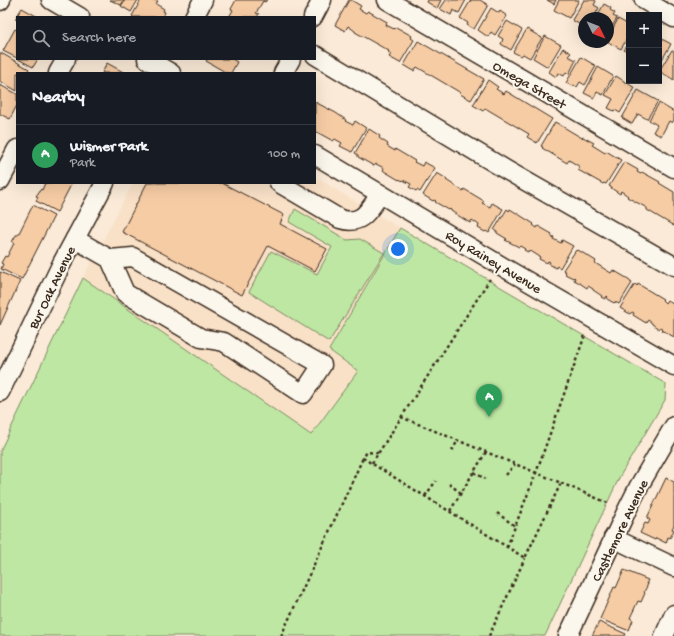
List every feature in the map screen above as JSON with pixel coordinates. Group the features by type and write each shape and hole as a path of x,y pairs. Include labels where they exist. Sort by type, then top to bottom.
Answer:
{"street":[{"path":"51,0 78,16"},
{"path":"195,16 203,0"},
{"path":"314,16 322,0"},
{"name":"Omega Street","path":"387,0 672,163"},
{"path":"644,0 674,18"},
{"path":"316,56 508,171 674,266"},
{"path":"59,72 65,60"},
{"path":"149,60 168,69"},
{"path":"284,72 290,60"},
{"path":"0,181 16,151"},
{"name":"Roy Rainey Avenue","path":"316,156 674,366"},
{"name":"Bur Oak Avenue","path":"0,392 48,291 103,184"},
{"path":"281,184 340,219 347,221 359,219 364,216 380,194"},
{"path":"75,239 110,259 133,257 322,365 303,394 224,342 201,338 125,293 110,259"},
{"path":"224,342 238,317"},
{"name":"Castlemore Avenue","path":"568,636 613,538 639,486 674,426"},
{"path":"613,538 674,567"},
{"path":"664,636 674,614"}],"path":[{"path":"372,463 490,279"},
{"path":"507,547 536,472 585,335"},
{"path":"401,417 608,503"},
{"path":"452,452 458,440"},
{"path":"280,636 363,458 367,452 378,453"},
{"path":"450,511 486,452"},
{"path":"363,458 525,558"},
{"path":"506,475 515,464"},
{"path":"474,472 485,479"},
{"path":"425,496 436,481"},
{"path":"489,636 561,483"},
{"path":"449,484 461,493"},
{"path":"497,513 515,526"}],"shaded area":[{"path":"316,178 400,228 329,350 358,371 311,435 83,278 132,184 316,184"}],"green space":[{"path":"295,209 347,240 360,239 384,253 329,342 249,292 271,251 317,274 332,247 289,222"},
{"path":"400,228 666,384 665,400 620,476 545,636 0,636 0,451 83,278 311,435 358,371 329,350"}],"building":[{"path":"110,0 124,0 121,5"},
{"path":"125,0 138,0 131,12 121,6"},
{"path":"141,0 158,1 156,4 164,9 163,11 165,12 163,16 132,16"},
{"path":"236,0 267,0 265,2 263,1 256,13 259,14 258,16 230,16 233,10 231,9"},
{"path":"349,0 361,6 359,9 366,13 368,11 387,22 386,25 394,29 396,27 412,36 411,38 414,40 400,63 389,57 391,54 388,52 389,51 355,32 348,26 345,31 335,25"},
{"path":"428,0 441,0 437,8 427,2"},
{"path":"446,0 466,0 459,13 453,10 451,15 440,9"},
{"path":"471,0 480,0 488,5 474,29 460,18"},
{"path":"547,0 556,0 554,4"},
{"path":"559,0 579,0 569,18 554,10"},
{"path":"584,0 596,1 594,5 599,8 597,12 578,12 578,24 572,20"},
{"path":"604,4 611,8 610,10 613,12 599,12"},
{"path":"22,8 36,16 17,16"},
{"path":"491,8 499,13 500,11 507,16 495,35 491,32 488,37 478,30"},
{"path":"614,16 617,18 614,23"},
{"path":"618,19 626,23 626,40 621,49 614,45 614,27"},
{"path":"507,21 522,30 511,50 501,44 503,39 498,36"},
{"path":"15,29 16,30 16,58 3,51"},
{"path":"527,29 542,38 530,58 523,54 521,56 513,52"},
{"path":"545,36 561,45 548,67 533,58"},
{"path":"662,39 671,44 662,60"},
{"path":"418,41 484,79 471,100 417,67 414,71 404,65"},
{"path":"563,48 571,53 568,56 576,60 569,74 566,72 564,76 558,73 556,77 549,72"},
{"path":"672,50 674,51 674,80 662,73 662,66"},
{"path":"1,53 29,69 28,72 16,72 16,90 0,81"},
{"path":"581,57 596,66 585,85 580,82 577,87 572,86 566,83"},
{"path":"20,60 37,60 33,67"},
{"path":"234,60 237,62 232,72 225,72 206,61"},
{"path":"107,63 123,72 102,72"},
{"path":"598,67 613,76 603,95 597,92 594,98 584,93"},
{"path":"616,76 626,82 626,84 635,88 620,113 608,108 613,99 605,95"},
{"path":"488,80 498,87 496,89 504,94 506,91 552,119 537,143 527,137 529,134 485,108 483,111 473,105"},
{"path":"0,85 16,93 16,107 10,119 0,114"},
{"path":"638,90 658,101 647,119 638,114 632,124 622,118"},
{"path":"316,103 336,113 346,120 345,121 353,125 355,121 366,128 352,152 340,146 342,143 335,139 333,141 316,132"},
{"path":"659,103 674,112 674,120 672,123 669,121 661,136 653,132 657,125 649,120"},
{"path":"555,122 582,138 583,137 594,143 592,145 605,153 606,151 621,160 606,184 603,184 578,170 580,167 569,160 567,163 542,148 543,147 541,146"},
{"path":"369,129 380,136 379,138 388,144 387,146 395,151 395,149 422,166 424,162 435,168 420,192 409,187 411,184 400,179 399,180 384,171 384,168 376,164 374,166 358,157 355,153"},
{"path":"624,162 638,170 637,172 641,174 642,172 674,192 674,226 627,197 628,196 621,191 620,194 609,186"},
{"path":"437,173 463,191 464,189 484,201 482,203 490,207 492,203 503,209 489,233 478,228 479,225 472,220 470,223 450,209 449,210 435,202 436,201 433,201 423,195"},
{"path":"45,184 71,184 57,212 36,201 38,197 36,196 41,189 42,190"},
{"path":"146,184 224,184 284,215 280,224 327,249 315,271 268,246 242,295 122,232"},
{"path":"33,205 54,216 22,279 1,269 3,264 1,263 5,256 7,257 14,243 12,242 16,235 18,235"},
{"path":"507,209 509,211 510,209 534,224 533,225 537,228 538,226 552,234 551,236 554,237 553,239 561,243 562,240 573,246 560,268 557,266 556,268 549,264 550,262 548,261 547,263 539,259 540,257 529,250 528,252 520,246 519,247 505,240 507,239 494,230"},
{"path":"576,250 596,261 595,263 611,273 613,270 630,280 632,283 619,304 607,299 607,296 605,299 601,297 602,296 593,289 588,286 587,288 574,280 574,277 573,278 565,274 566,272 563,270"},
{"path":"0,272 20,281 0,325"},
{"path":"635,284 637,286 638,284 663,299 662,300 665,303 667,300 674,305 674,337 662,330 663,329 660,327 659,329 648,320 646,323 633,315 634,313 632,312 630,314 620,308"},
{"path":"666,478 674,482 674,525 672,529 674,530 670,538 668,537 666,543 640,533 645,523 648,524 650,520 647,518"},
{"path":"624,570 648,580 646,584 648,584 641,602 638,601 630,618 633,620 629,630 600,619 614,587 616,588"},
{"path":"599,622 626,634 625,636 592,636"}],"place":[{"name":"Wismer Park","path":"489,417"}]}
